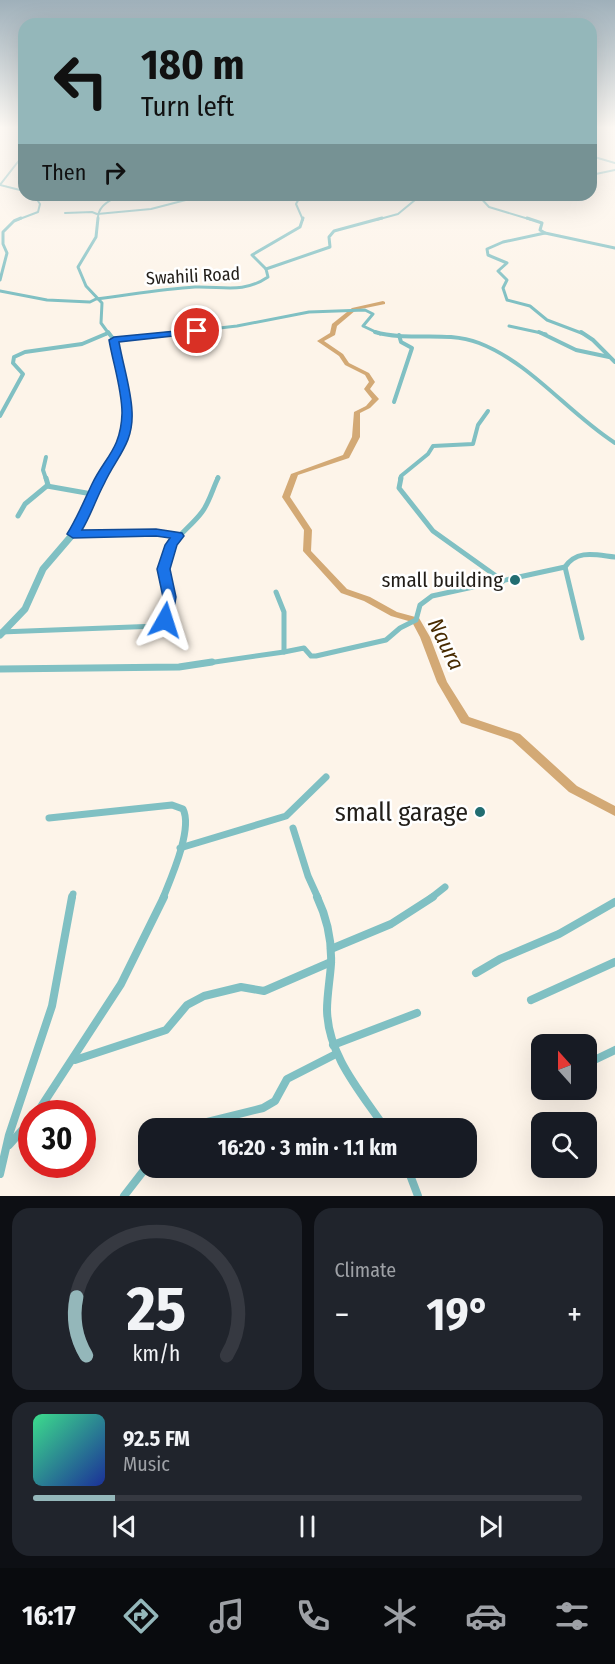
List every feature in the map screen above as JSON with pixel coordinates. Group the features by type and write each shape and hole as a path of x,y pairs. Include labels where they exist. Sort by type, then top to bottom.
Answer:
{"street":[{"path":"0,185 18,190"},
{"path":"0,280 7,253 3,242 3,232 14,221 38,212 40,204 38,201"},
{"path":"1,633 25,609 43,569 73,534 86,513 92,494 121,449 127,411 114,340 101,323 102,303 86,286 78,267 98,235 97,214 100,206 109,201"},
{"path":"65,213 92,212 97,214 151,209 182,201"},
{"path":"266,269 252,255 300,226 304,220 296,204 298,201"},
{"name":"Swahili Road","path":"1,290 72,302 90,302 96,299 195,287 243,288 262,282 269,275 266,269 330,247 329,237 334,231 398,214 414,201"},
{"path":"484,201 489,207 542,223 540,230 545,233 615,248"},
{"path":"545,233 503,242 487,249 488,255 507,263 498,271 507,280 503,286 507,300 530,306 547,320 582,333 615,362"},
{"path":"114,340 237,326 309,312 350,309 373,313 370,321 363,326 366,330 399,335 455,336 494,351 534,378 588,427 615,443"},
{"path":"508,326 546,334 576,350 609,357"},
{"path":"0,416 24,374 13,363 14,357 25,352 82,344 108,333"},
{"path":"394,402 400,378 405,371 405,363 412,348 401,342 399,335"},
{"path":"488,411 478,425 473,444 433,446 428,454 401,476 399,488 433,531 503,581"},
{"path":"46,457 43,470 47,486"},
{"path":"1,633 158,626 165,620 170,597 163,574 172,542 202,513 218,477"},
{"path":"18,516 25,504 47,486 92,494"},
{"path":"73,534 156,532 178,536"},
{"path":"582,638 565,567 570,559 578,554 615,557"},
{"path":"0,669 179,667 304,648 311,656 316,656 386,639 400,628 416,620 416,611 420,605 432,596 503,581 527,573 565,567"},
{"path":"276,592 284,612 284,652"},
{"path":"180,848 285,816 292,812 326,777"},
{"path":"46,1100 120,985 165,892 180,848 187,817 186,812 179,807 152,807 49,818"},
{"path":"292,828 308,876 323,906 332,962 327,1011 334,1050 378,1118"},
{"path":"331,950 365,938 386,927 425,903 445,887"},
{"path":"0,1173 9,1135 52,1006 73,894"},
{"path":"477,973 500,959 568,930 615,902"},
{"path":"73,1061 166,1030 175,1023 186,1005 195,999 241,987 252,991 264,991 332,962"},
{"path":"531,1000 615,962"},
{"path":"223,1118 263,1108 275,1101 287,1079 334,1050 417,1013"},
{"path":"597,1059 615,1050"},
{"path":"8,1146 18,1135"},
{"path":"124,1196 138,1178"},
{"path":"412,1178 418,1196"}],"waterway":[{"name":"Naura","path":"383,303 354,309 334,325 333,334 320,341 341,355 347,364 367,374 372,382 367,389 376,399 368,407 357,412 356,437 346,456 295,474 286,497 308,530 307,551 344,591 367,599 394,614 416,620 442,682 465,720 516,737 573,789 615,811"}],"place":[{"name":"small building","path":"515,580"},
{"name":"small garage","path":"480,812"}],"route":[{"path":"165,620 170,597 163,569 172,542 178,536 156,532 73,534 86,513 92,494 121,449 127,411 114,340 197,331"}]}
